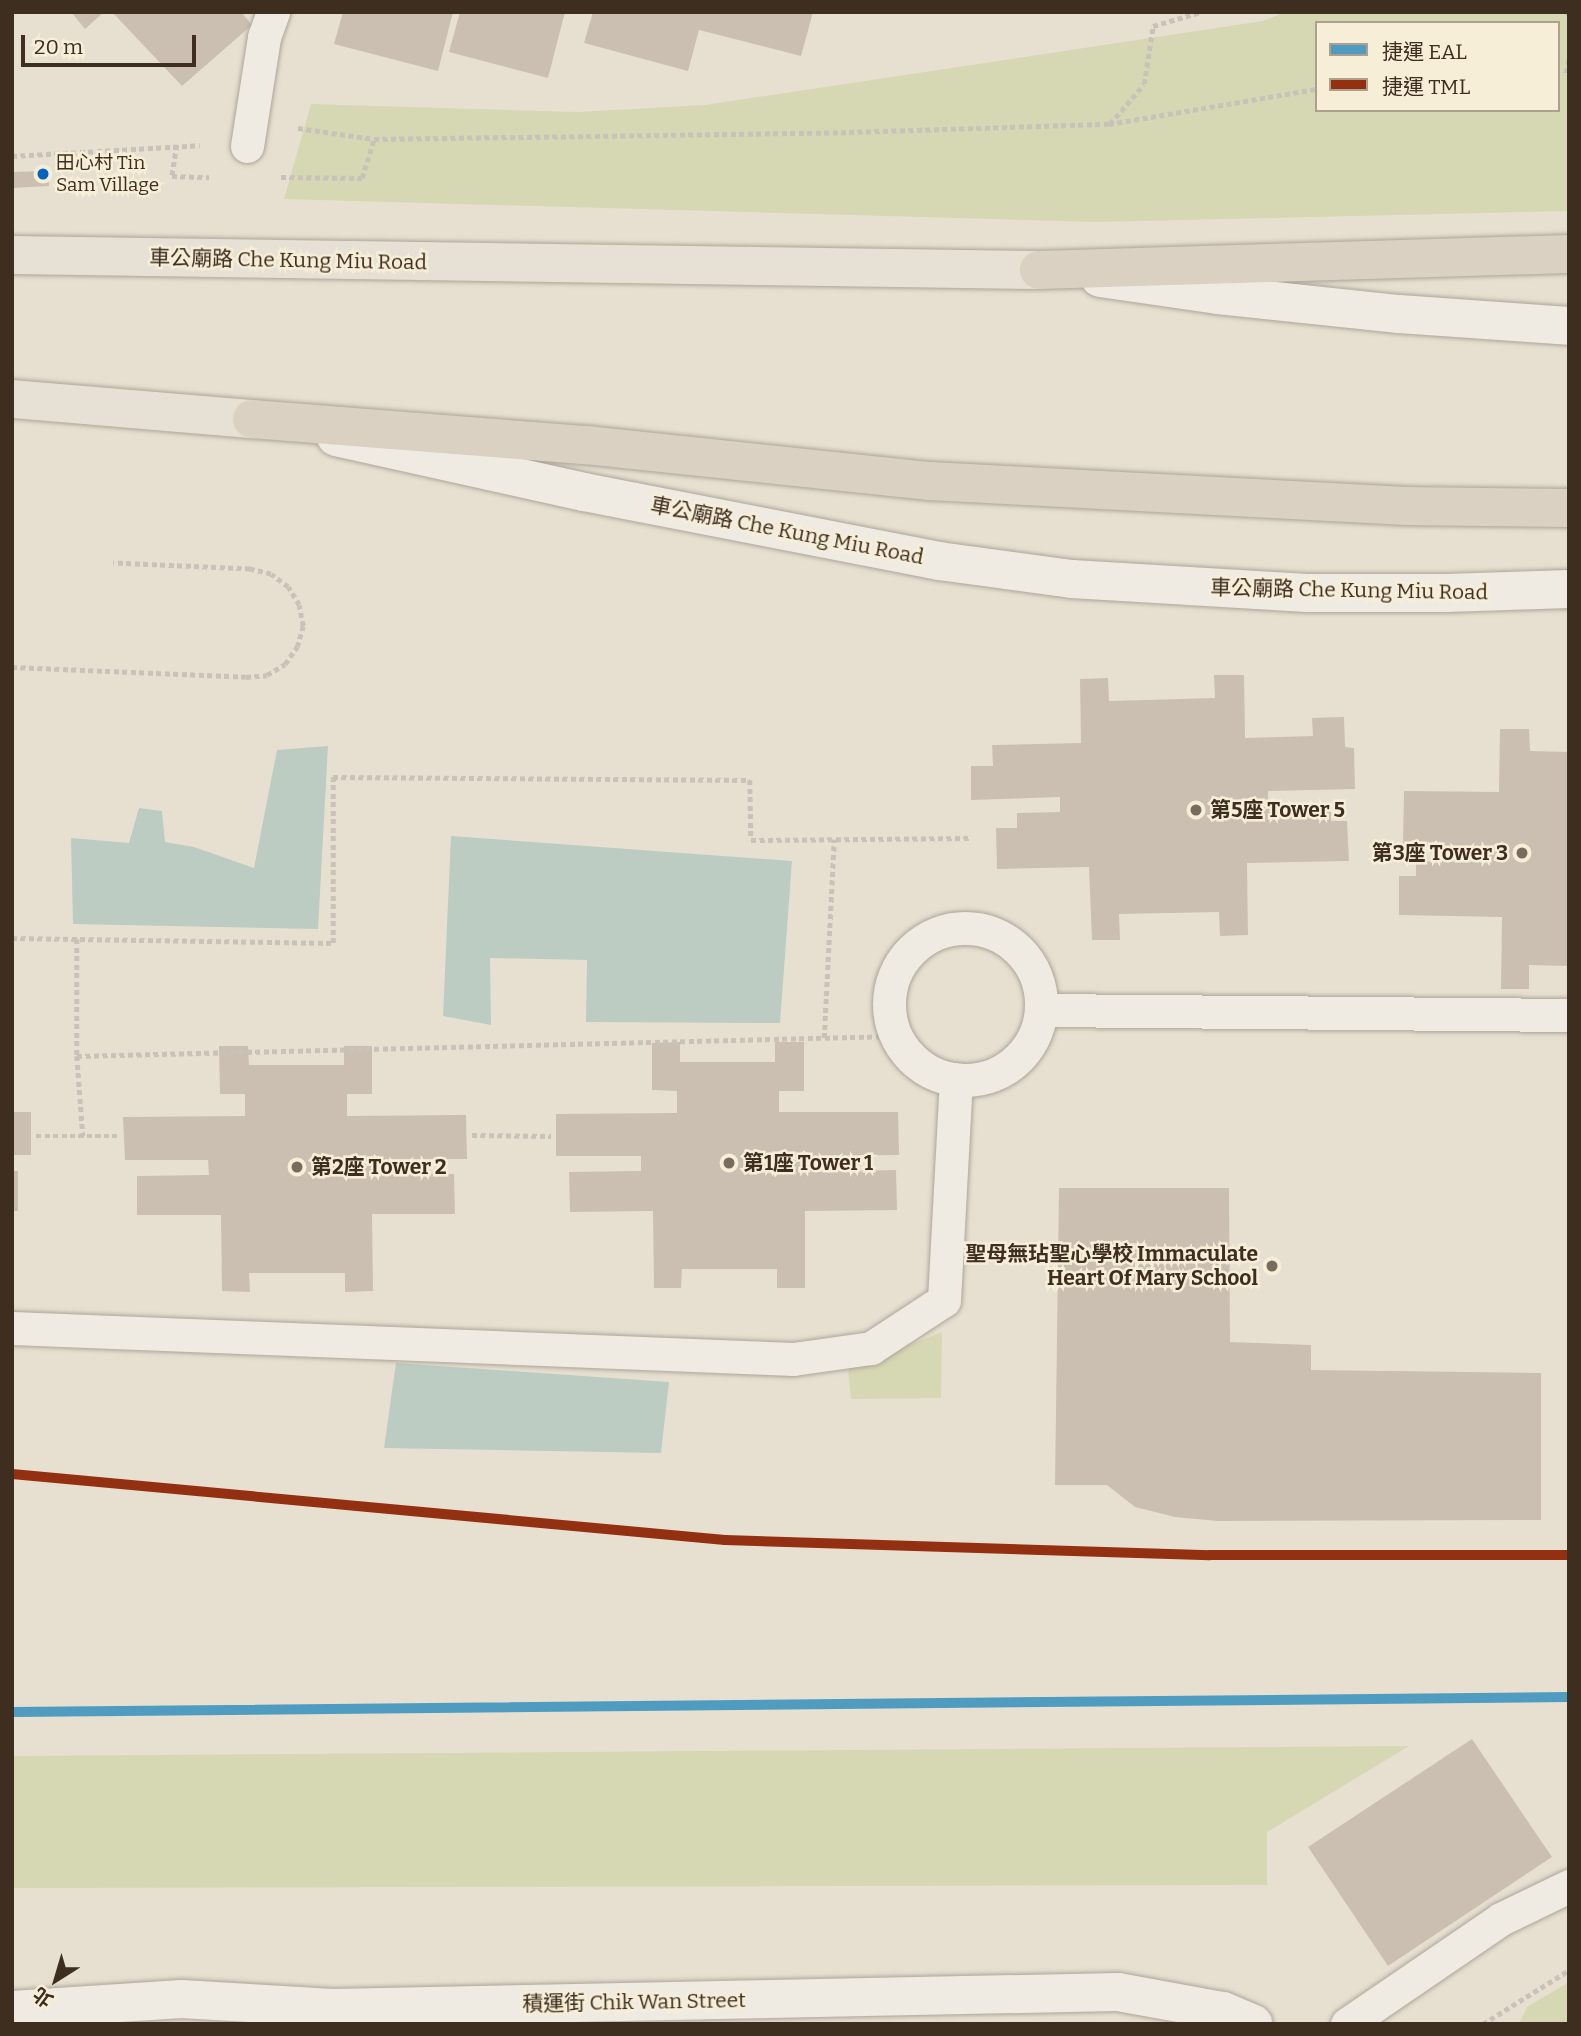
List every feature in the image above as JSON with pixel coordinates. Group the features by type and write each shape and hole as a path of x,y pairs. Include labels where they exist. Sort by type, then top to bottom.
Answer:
{"highway":[{"path":"1039,270 1569,254"},
{"path":"252,419 586,445 930,481 1406,506 1569,508"}],"main road":[{"name":"車公廟路 Che Kung Miu Road","path":"12,255 1039,270 1218,295 1399,314 1569,326"},
{"name":"車公廟路 Che Kung Miu Road","path":"12,399 252,419 584,492 939,561 1072,579 1307,593 1446,593 1569,589"},
{"name":"積運街 Chik Wan Street","path":"12,2010 183,2000 333,2008 1118,1992 1223,2011 1253,2024"}],"lane":[{"path":"249,133 264,37 273,12"},
{"path":"964,928 989,931 1012,943 1029,962 1040,985 1042,1010 1036,1034 1023,1055 1003,1070 981,1079 956,1079 932,1072 911,1057 896,1036 889,1012 891,986 900,963 908,954 917,944 939,932 964,928"},
{"path":"1042,1010 1569,1015"},
{"path":"12,1328 793,1359 870,1348 944,1300 956,1079"},
{"path":"1347,2024 1501,1919 1569,1886"}],"path":[{"path":"1109,124 1144,84 1153,26 1201,12"},
{"path":"1567,74 1569,59"},
{"path":"249,133 373,139 849,132 1109,124 1315,89"},
{"path":"267,177 362,177 373,139"},
{"path":"12,156 54,156 177,145 172,176 212,177"},
{"path":"12,667 246,677 267,675 285,664 297,647 303,626 299,605 288,587 271,574 250,569 113,563"},
{"path":"12,937 333,943 333,777 751,780 751,840 969,838"},
{"path":"824,1038 834,839"},
{"path":"77,939 77,1056 83,1136"},
{"path":"77,1056 896,1036"},
{"path":"472,1135 551,1136"},
{"path":"36,1136 117,1136"},
{"path":"1483,2024 1569,1970"}],"green space":[{"path":"1286,12 1569,12 1569,211 1095,222 284,199 311,104 578,112 705,105 1263,21"},
{"path":"942,1332 941,1398 851,1399 848,1369"},
{"path":"1409,1746 1267,1832 1267,1885 12,1888 12,1756"},
{"path":"1569,1982 1569,2024 1519,2024 1527,2007"}],"shaded area":[{"path":"328,746 318,929 73,924 71,838 129,843 139,808 162,811 165,842 194,847 254,868 277,750"},
{"path":"451,836 792,861 780,1023 586,1022 587,960 490,958 491,1025 443,1016"},
{"path":"396,1363 669,1382 661,1453 384,1448"}],"building":[{"path":"71,12 104,12 85,29"},
{"path":"112,12 241,12 252,25 182,86"},
{"path":"343,12 453,12 438,71 334,44"},
{"path":"460,12 565,12 548,78 449,52"},
{"path":"593,12 813,12 801,56 699,30 688,71 584,43"},
{"path":"48,171 49,186 12,188 12,172"},
{"name":"第5座 Tower 5","path":"1214,675 1244,675 1245,738 1313,736 1312,718 1344,717 1345,747 1354,748 1355,789 1268,791 1268,807 1331,806 1331,821 1347,821 1349,861 1247,863 1248,935 1220,936 1219,912 1119,914 1120,940 1092,940 1089,867 997,869 996,828 1017,828 1017,813 1060,812 1060,797 971,800 971,766 993,766 992,745 1081,743 1080,679 1108,678 1109,701 1215,698"},
{"name":"第3座 Tower 3","path":"1500,729 1529,729 1530,751 1569,752 1569,966 1529,965 1529,989 1501,989 1502,917 1399,915 1399,876 1416,876 1416,861 1475,862 1476,846 1403,845 1404,791 1499,792"},
{"name":"第1座 Tower 1","path":"680,1042 680,1062 775,1062 775,1042 804,1042 804,1091 779,1091 779,1112 898,1112 899,1155 817,1156 816,1172 896,1170 897,1210 805,1211 805,1288 777,1288 777,1269 682,1269 681,1288 654,1288 653,1211 570,1212 569,1172 641,1171 641,1156 556,1156 556,1114 677,1113 677,1091 652,1090 652,1043"},
{"name":"第2座 Tower 2","path":"219,1046 248,1046 249,1065 344,1065 344,1046 372,1046 372,1094 347,1094 347,1116 466,1115 467,1159 385,1159 385,1175 454,1174 455,1214 372,1214 373,1291 345,1292 345,1273 249,1273 250,1292 222,1291 221,1215 137,1215 137,1176 209,1175 208,1160 125,1160 123,1117 245,1116 245,1094 220,1094"},
{"path":"12,1112 31,1112 31,1155 12,1155"},
{"path":"12,1171 18,1171 18,1211 12,1211"},
{"path":"1059,1188 1229,1188 1230,1342 1311,1345 1311,1370 1541,1373 1541,1520 1218,1521 1175,1517 1135,1507 1107,1485 1055,1485"},
{"path":"1472,1739 1552,1857 1388,1966 1308,1847"}],"metro line":[{"name":"TML","path":"12,1474 725,1540 1210,1555 1569,1555"},
{"name":"EAL","path":"12,1712 1569,1697"}],"place":[{"name":"田心村 Tin Sam Village","path":"43,174"},
{"name":"第5座 Tower 5","path":"1196,810"},
{"name":"第3座 Tower 3","path":"1522,853"},
{"name":"第1座 Tower 1","path":"729,1163"},
{"name":"第2座 Tower 2","path":"297,1167"},
{"name":"聖母無玷聖心學校 Immaculate Heart Of Mary School","path":"1272,1266"}]}
